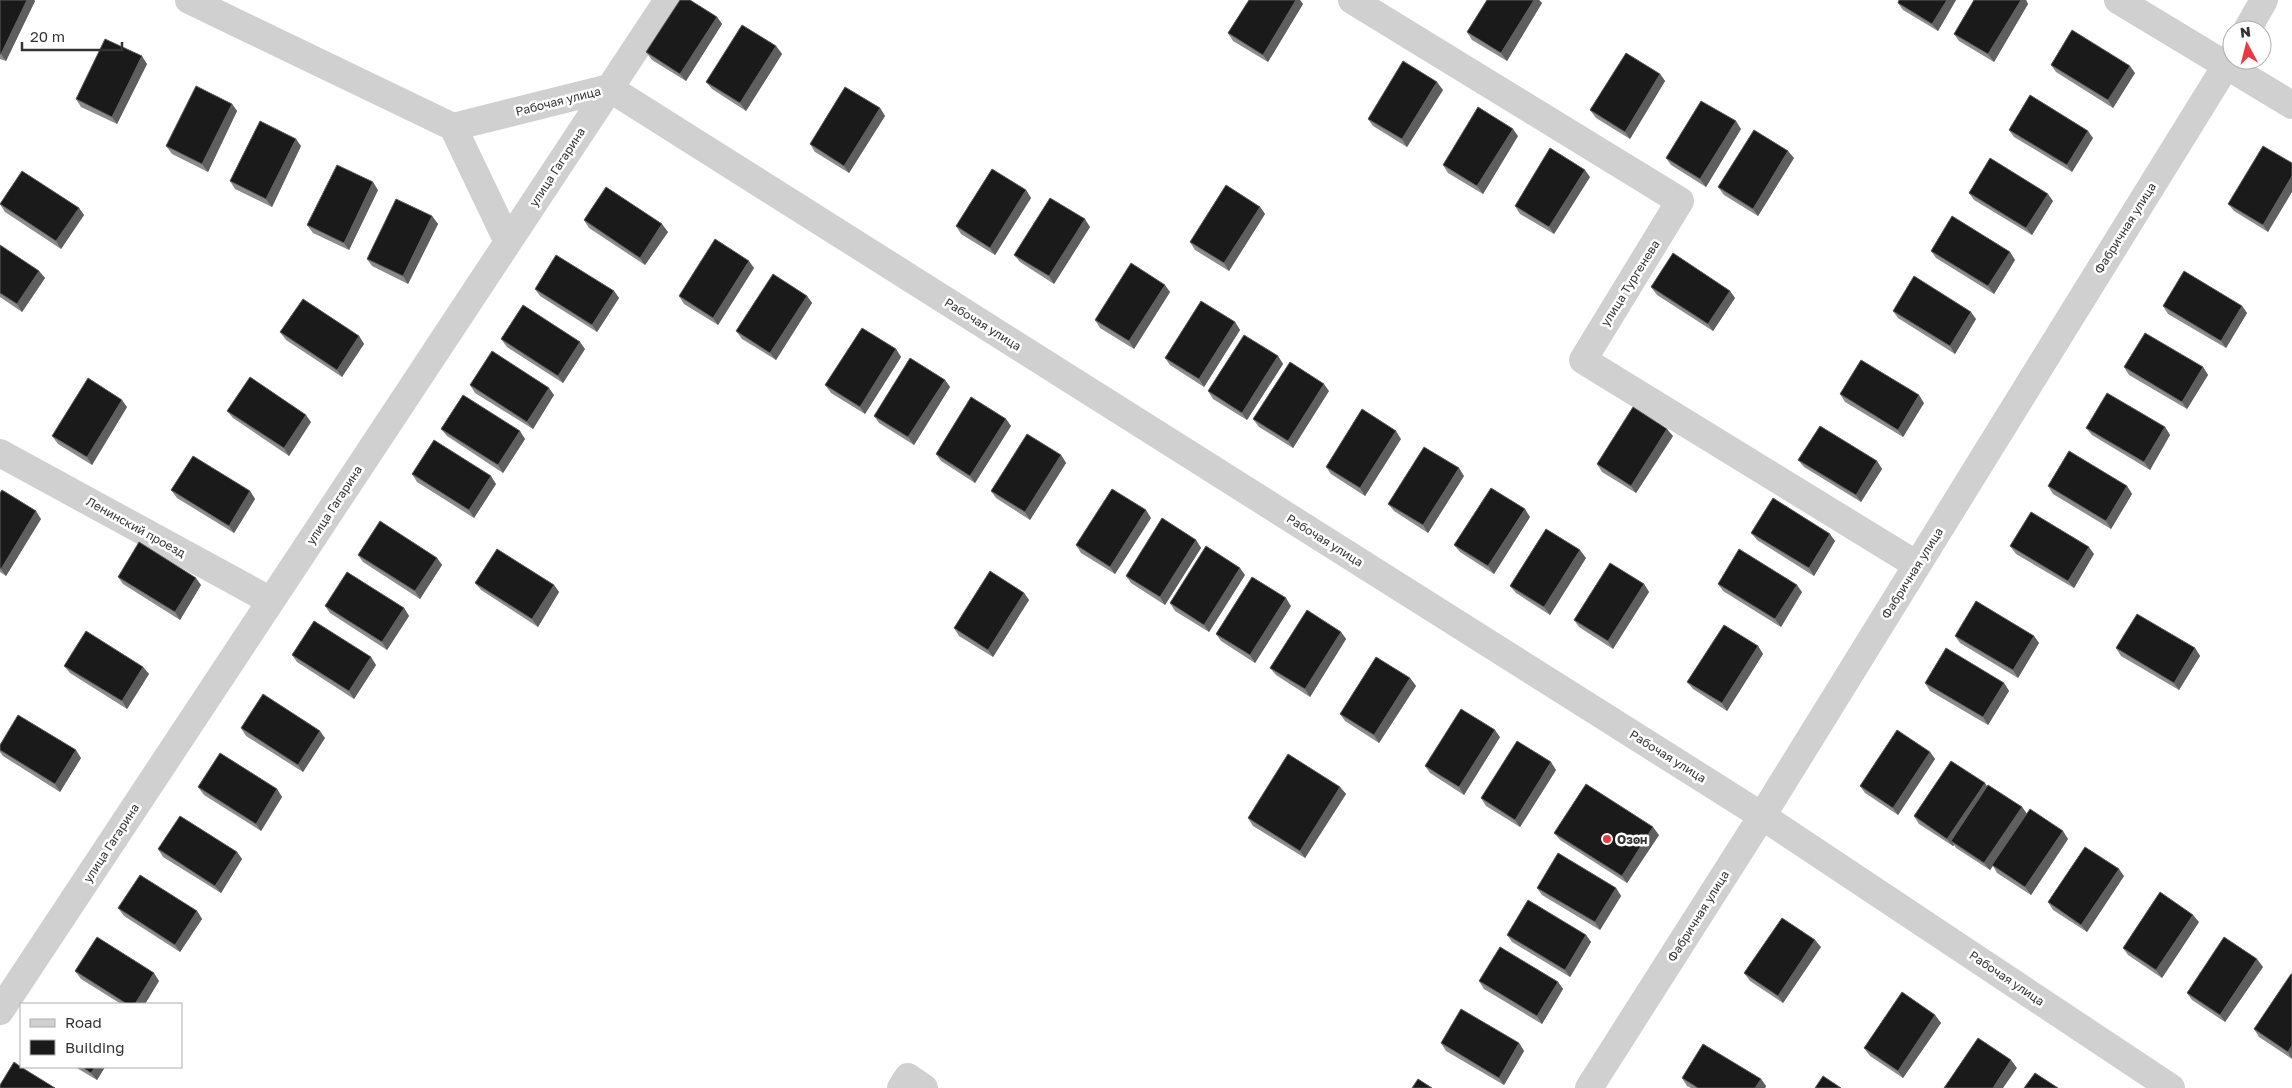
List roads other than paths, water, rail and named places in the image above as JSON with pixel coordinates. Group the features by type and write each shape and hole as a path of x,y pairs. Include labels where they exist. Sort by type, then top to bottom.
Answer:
{"street":[{"path":"189,0 453,128 508,242"},
{"name":"улица Гагарина","path":"0,1010 668,0"},
{"name":"улица Тургенева","path":"1352,0 1680,201 1583,360 1917,565"},
{"path":"2118,0 2222,57"},
{"path":"2253,20 2264,0"},
{"name":"Фабричная улица","path":"1589,1088 1762,816 2223,70"},
{"path":"2242,70 2292,105"},
{"name":"Рабочая улица","path":"453,128 610,88 1762,816 2171,1088"},
{"name":"Ленинский проезд","path":"0,453 271,600"},
{"path":"901,1088 908,1077 924,1088"}],"place":[{"name":"Озон","path":"1607,839"}]}
